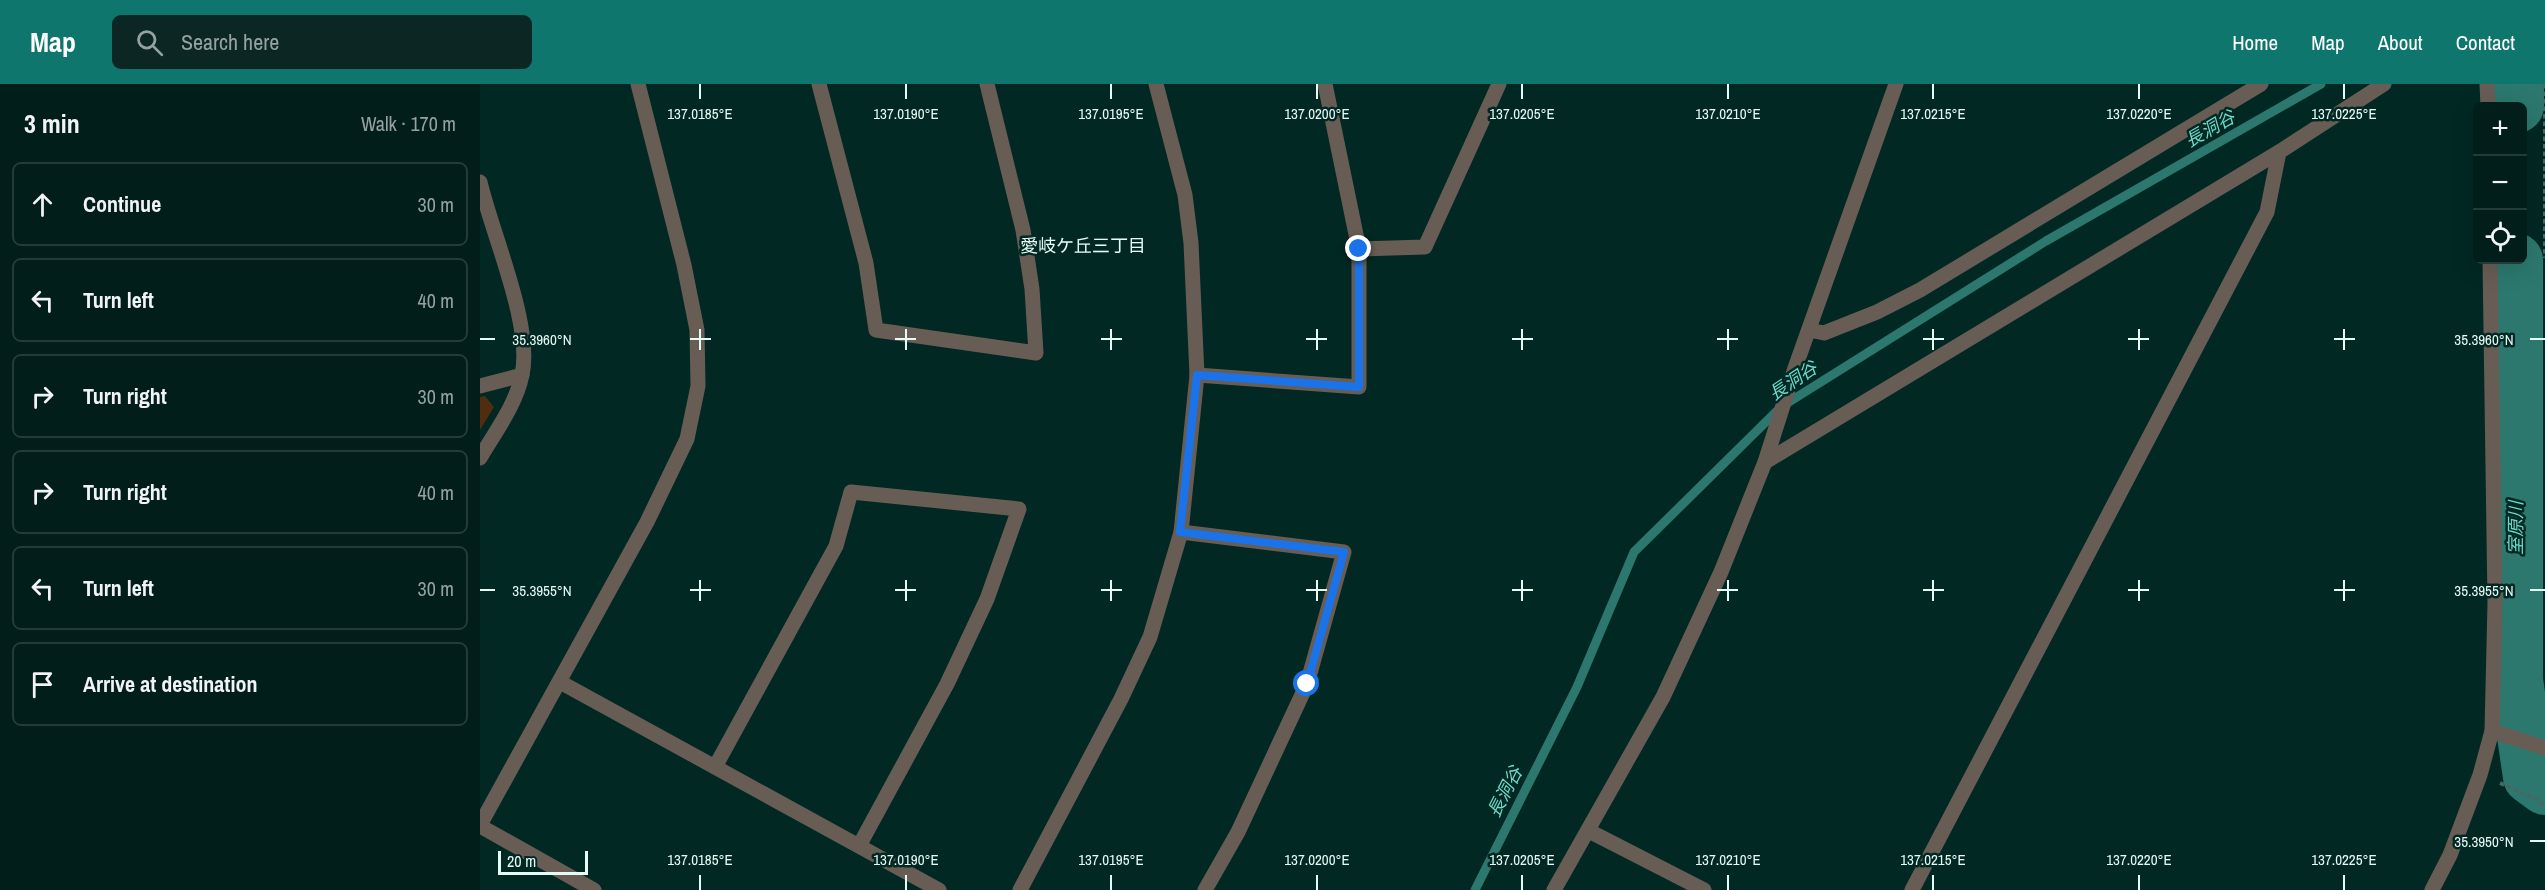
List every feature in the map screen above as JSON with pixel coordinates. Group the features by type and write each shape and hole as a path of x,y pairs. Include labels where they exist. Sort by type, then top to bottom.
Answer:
{"street":[{"path":"594,890 480,825 674,470 687,439 698,386 697,330 684,265 638,84"},
{"path":"819,84 866,263 876,330 1036,353 1032,289 1023,230 987,84"},
{"path":"1020,890 1121,699 1150,637 1180,532 1197,375 1191,243 1185,195 1156,84"},
{"path":"1197,375 1359,387 1359,249 1325,84"},
{"path":"1359,249 1425,247 1499,84"},
{"path":"1554,890 1663,697 1721,572 1765,462 1795,368 1896,84"},
{"path":"1809,330 1824,333 1877,312 1920,290 2261,84"},
{"path":"1765,462 2280,152 2384,84"},
{"path":"2487,84 2488,102"},
{"path":"1912,890 2267,212 2280,152"},
{"path":"480,182 484,214 507,271 523,335 522,375 508,410 480,458"},
{"path":"2433,890 2450,855 2480,775 2492,731 2495,603 2490,264"},
{"path":"480,386 522,375"},
{"path":"715,767 836,546 851,492 1019,509 987,599 957,663 859,846"},
{"path":"1180,532 1344,552 1307,684 1238,832 1205,890"},
{"path":"560,682 939,890"},
{"path":"2492,731 2545,748"},
{"path":"1589,831 1704,890"}],"path":[{"path":"2545,84 2545,258"},
{"path":"2480,775 2538,800 2545,806"}],"shaded area":[{"path":"485,396 494,407 480,430 480,397"}],"waterway":[{"name":"長洞谷","path":"1475,890 1577,687 1634,552 1781,407 2046,241 2321,84"},
{"name":"室原川","path":"2517,84 2517,102"},
{"name":"室原川","path":"2516,264 2516,680 2530,777 2545,788"}],"district":[{"name":"愛岐ケ丘三丁目","path":"1083,246"}],"route":[{"path":"1307,684 1344,552 1180,532 1197,375 1359,387 1359,249"}]}
